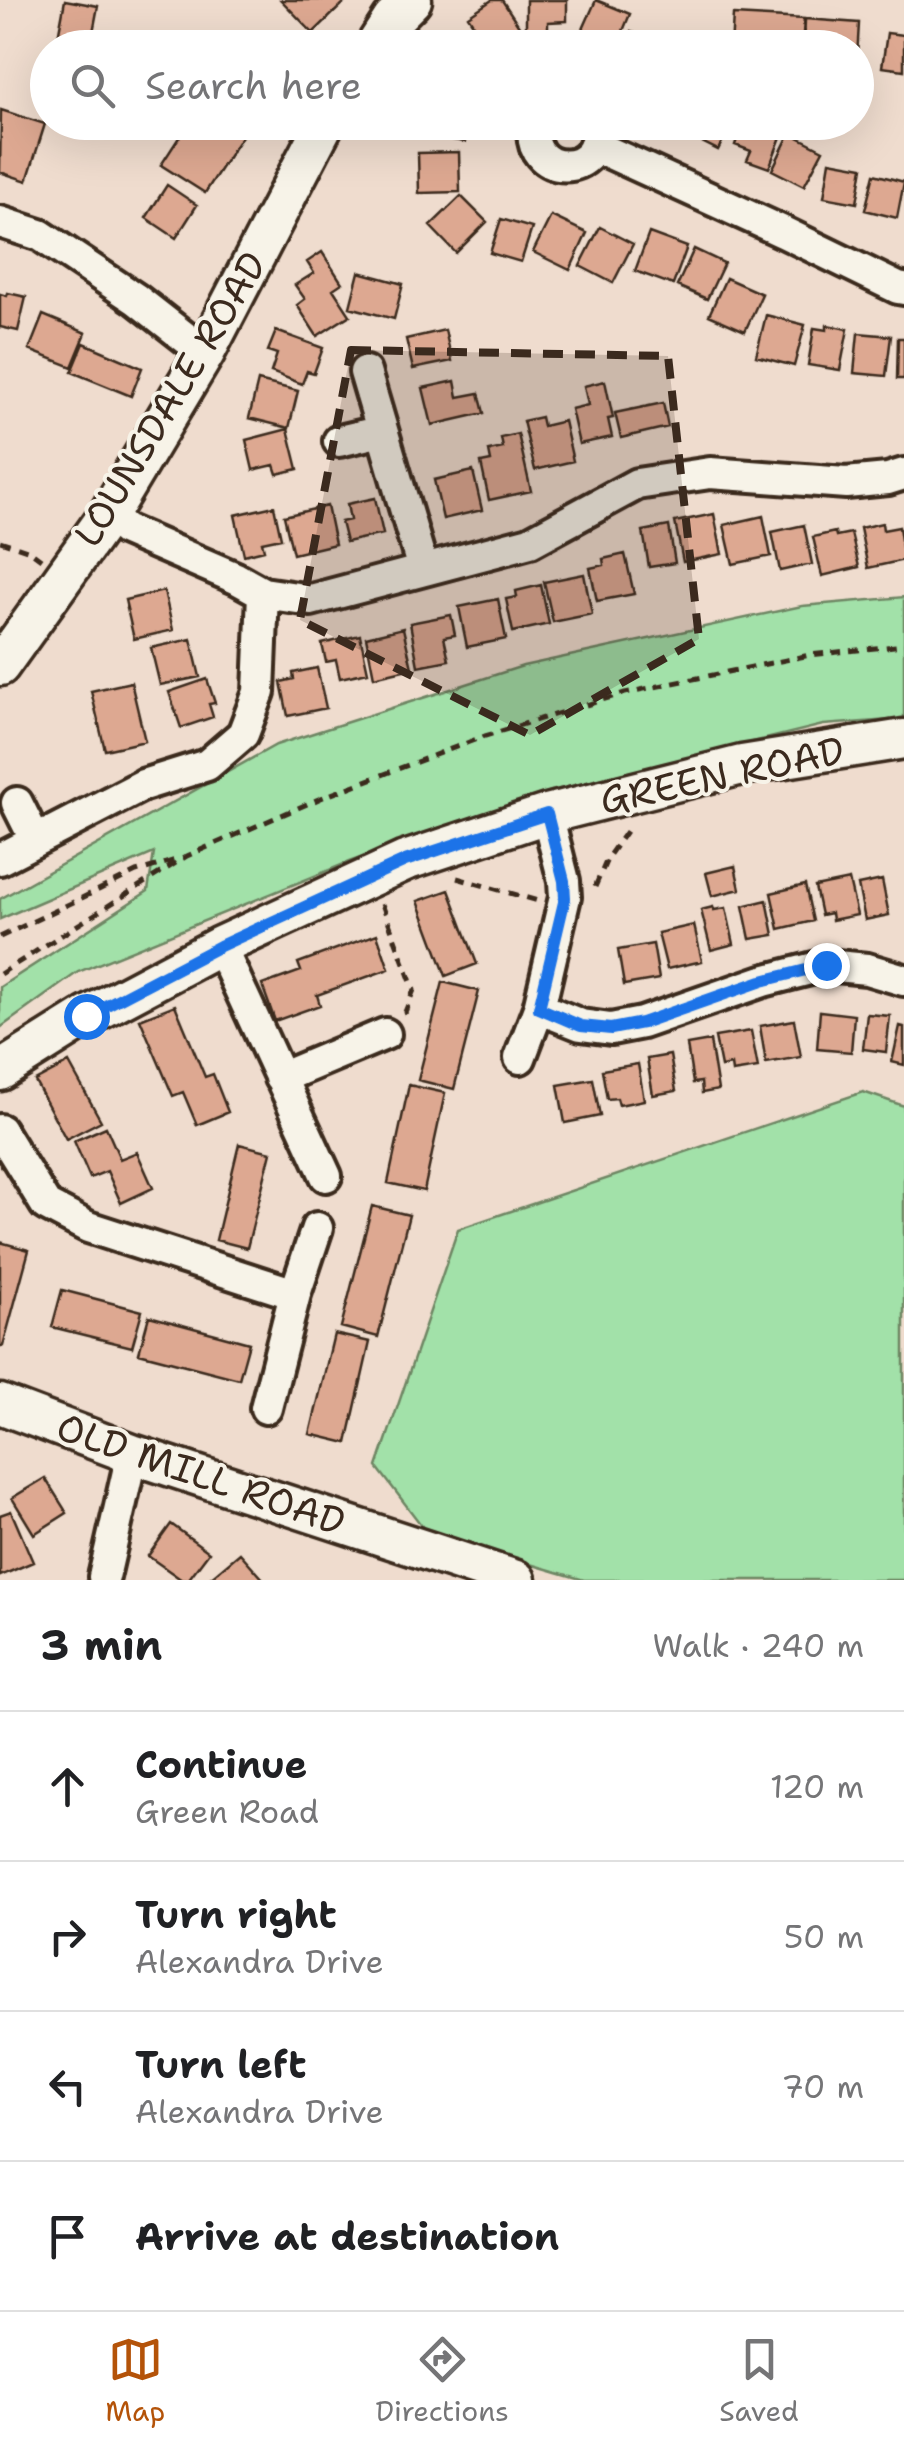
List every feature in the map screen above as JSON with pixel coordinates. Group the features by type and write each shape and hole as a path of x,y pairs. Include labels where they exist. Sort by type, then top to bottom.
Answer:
{"street":[{"path":"386,30 412,0"},
{"name":"LOUNSDALE ROAD","path":"0,666 108,515 205,353 316,140"},
{"path":"534,140 540,154 553,164 570,166 591,154 594,140"},
{"path":"607,140 904,289"},
{"path":"0,222 40,235 136,299 205,353"},
{"path":"365,372 423,569"},
{"path":"339,441 382,431"},
{"path":"108,515 125,530 263,593 311,600 530,542 637,484 710,474 846,483 904,474"},
{"path":"0,859 144,785 207,765 243,734 258,692 263,593"},
{"name":"GREEN ROAD","path":"0,1071 86,1016 220,946 405,861 547,814 742,765 904,739"},
{"path":"18,803 35,839"},
{"path":"520,1058 539,1008 565,898 547,814"},
{"path":"220,946 326,1176"},
{"path":"539,1008 581,1026 611,1029 642,1023 762,981 826,965 867,969 904,980"},
{"path":"280,1078 386,1034"},
{"path":"0,1130 46,1205 88,1227 295,1294"},
{"path":"266,1408 295,1294 317,1228"},
{"name":"OLD MILL ROAD","path":"0,1404 132,1454 516,1580"},
{"path":"104,1579 132,1454"}],"path":[{"path":"0,541 30,551 65,575"},
{"path":"0,938 136,872 186,856 321,798 485,736 626,693 810,654 904,645"},
{"path":"0,974 186,856"},
{"path":"372,878 414,990 405,1012 416,1042 386,1034"}],"highlighted area":[{"path":"351,350 668,356 699,639 530,735 300,620"}],"green space":[{"path":"904,597 904,719 823,725 551,791 349,862 78,972 0,1028 0,987 148,891 154,853 0,919 0,899 276,745 523,666 802,606"},
{"path":"863,1092 904,1106 904,1580 584,1580 428,1534 377,1467 458,1229"}],"building":[{"path":"65,0 98,6 93,30 59,30"},
{"path":"281,0 347,0 316,30 310,30"},
{"path":"492,0 502,0 522,30 477,30 468,16"},
{"path":"526,0 567,0 567,21 548,22 548,30 526,30"},
{"path":"596,0 630,14 623,30 583,30"},
{"path":"733,15 804,19 803,30 732,30"},
{"path":"805,19 859,23 859,30 805,30"},
{"path":"887,33 904,35 904,70 882,67"},
{"path":"1,110 30,119 30,140 40,140 27,181 0,172"},
{"path":"177,140 239,140 205,193 161,165"},
{"path":"698,140 723,140 718,150"},
{"path":"737,140 780,140 769,168 747,160 751,151 735,145"},
{"path":"787,140 804,140 823,150 804,186 772,170"},
{"path":"459,152 460,192 419,193 418,153"},
{"path":"830,161 863,167 857,203 824,197"},
{"path":"874,174 904,182 897,218 865,210"},
{"path":"167,185 197,205 176,238 146,218"},
{"path":"461,196 487,222 456,253 430,226"},
{"path":"551,216 587,233 570,270 533,252"},
{"path":"501,219 532,228 521,262 490,253"},
{"path":"600,227 633,244 613,283 580,266"},
{"path":"649,233 687,247 673,285 635,271"},
{"path":"694,249 724,263 707,299 677,286"},
{"path":"322,252 342,283 333,289 350,315 317,336 297,305 305,299 295,285 314,273 307,262"},
{"path":"359,272 403,284 394,319 350,307"},
{"path":"726,278 762,294 745,331 709,315"},
{"path":"0,294 26,297 18,331 0,327"},
{"path":"43,315 86,333 72,367 29,350"},
{"path":"766,315 805,325 794,366 756,356"},
{"path":"827,325 848,329 840,370 808,365 814,328 827,330"},
{"path":"445,330 452,361 413,369 406,339"},
{"path":"276,331 323,348 314,373 307,371 302,384 271,372 277,354 268,351"},
{"path":"858,333 891,336 886,376 854,373"},
{"path":"898,338 904,338 904,379 897,379"},
{"path":"84,343 142,368 131,396 72,372"},
{"path":"258,381 298,391 289,428 249,418"},
{"path":"455,381 458,397 479,393 484,413 432,425 423,388"},
{"path":"605,381 613,418 608,419 612,437 579,444 571,409 588,405 584,386"},
{"path":"663,403 668,427 621,438 615,413"},
{"path":"541,417 543,426 564,421 573,461 535,470 523,421"},
{"path":"288,429 298,469 277,474 274,465 253,470 246,440"},
{"path":"518,434 531,491 489,500 481,463 491,461 489,451 503,448 501,438"},
{"path":"473,471 482,510 443,519 434,480"},
{"path":"375,498 383,534 346,542 341,522 350,520 347,504"},
{"path":"274,506 281,538 262,542 264,550 244,555 235,515"},
{"path":"327,506 335,544 293,554 284,516"},
{"path":"714,514 722,554 683,562 675,522"},
{"path":"763,516 771,556 733,564 724,525"},
{"path":"882,523 883,530 899,527 904,560 868,568 860,528"},
{"path":"804,525 812,564 780,571 772,532"},
{"path":"669,526 675,563 649,567 643,531"},
{"path":"835,532 836,536 851,533 859,567 822,576 813,537"},
{"path":"625,554 634,594 597,601 590,568 604,565 603,559"},
{"path":"584,574 592,614 553,622 544,582"},
{"path":"541,585 549,624 513,632 506,599 517,597 516,591"},
{"path":"164,591 173,630 134,639 125,600"},
{"path":"498,599 506,639 467,647 459,607"},
{"path":"451,615 455,635 444,637 449,660 418,666 410,623"},
{"path":"403,628 412,668 374,677 366,637"},
{"path":"360,635 368,672 340,678 336,660 326,662 322,644"},
{"path":"191,639 200,677 160,685 151,648"},
{"path":"317,668 326,708 288,716 281,682 294,679 293,673"},
{"path":"207,679 215,703 209,704 213,717 181,728 169,692"},
{"path":"131,682 145,741 105,750 91,691"},
{"path":"735,866 740,889 712,896 706,873"},
{"path":"849,880 857,915 832,920 831,913 821,915 815,887"},
{"path":"882,880 889,915 865,920 858,885"},
{"path":"805,885 813,921 779,929 771,893"},
{"path":"449,890 477,964 446,976 418,901"},
{"path":"767,900 774,935 750,939 743,906"},
{"path":"726,908 734,944 711,950 701,910"},
{"path":"694,925 702,961 667,969 658,933"},
{"path":"377,934 389,969 317,995 320,1005 275,1021 262,985 301,971 298,963"},
{"path":"653,944 659,979 624,985 618,950"},
{"path":"443,982 479,991 454,1089 418,1080"},
{"path":"175,1005 205,1077 213,1074 228,1112 197,1125 183,1092 173,1096 140,1019"},
{"path":"820,1011 854,1015 851,1052 817,1049"},
{"path":"867,1014 890,1016 886,1052 863,1049"},
{"path":"794,1020 801,1057 766,1063 760,1026"},
{"path":"900,1026 904,1027 904,1065 892,1062"},
{"path":"751,1031 758,1068 732,1072 731,1065 721,1067 715,1037"},
{"path":"710,1041 718,1090 702,1093 701,1082 693,1083 687,1045"},
{"path":"670,1055 676,1091 653,1095 647,1059"},
{"path":"69,1063 101,1121 66,1139 35,1081"},
{"path":"638,1064 644,1100 619,1105 617,1098 607,1099 602,1070"},
{"path":"593,1079 600,1116 565,1123 558,1085"},
{"path":"409,1085 445,1093 424,1191 388,1183"},
{"path":"106,1127 120,1159 137,1152 153,1188 121,1203 107,1171 90,1178 74,1141"},
{"path":"239,1144 271,1152 247,1248 216,1240"},
{"path":"372,1206 409,1215 378,1337 341,1327"},
{"path":"0,1242 29,1250 3,1346 0,1346"},
{"path":"62,1290 142,1311 132,1347 52,1327"},
{"path":"149,1316 249,1343 239,1379 139,1353"},
{"path":"334,1334 370,1342 347,1443 310,1434"},
{"path":"45,1478 67,1513 34,1534 12,1498"},
{"path":"11,1511 33,1562 0,1576 0,1515"},
{"path":"171,1524 209,1552 188,1580 182,1580 148,1556"},
{"path":"240,1553 264,1580 210,1578"}],"route":[{"path":"86,1016 220,946 405,861 547,814 565,898 539,1008 581,1026 611,1029 642,1023 762,981 826,965"}]}
